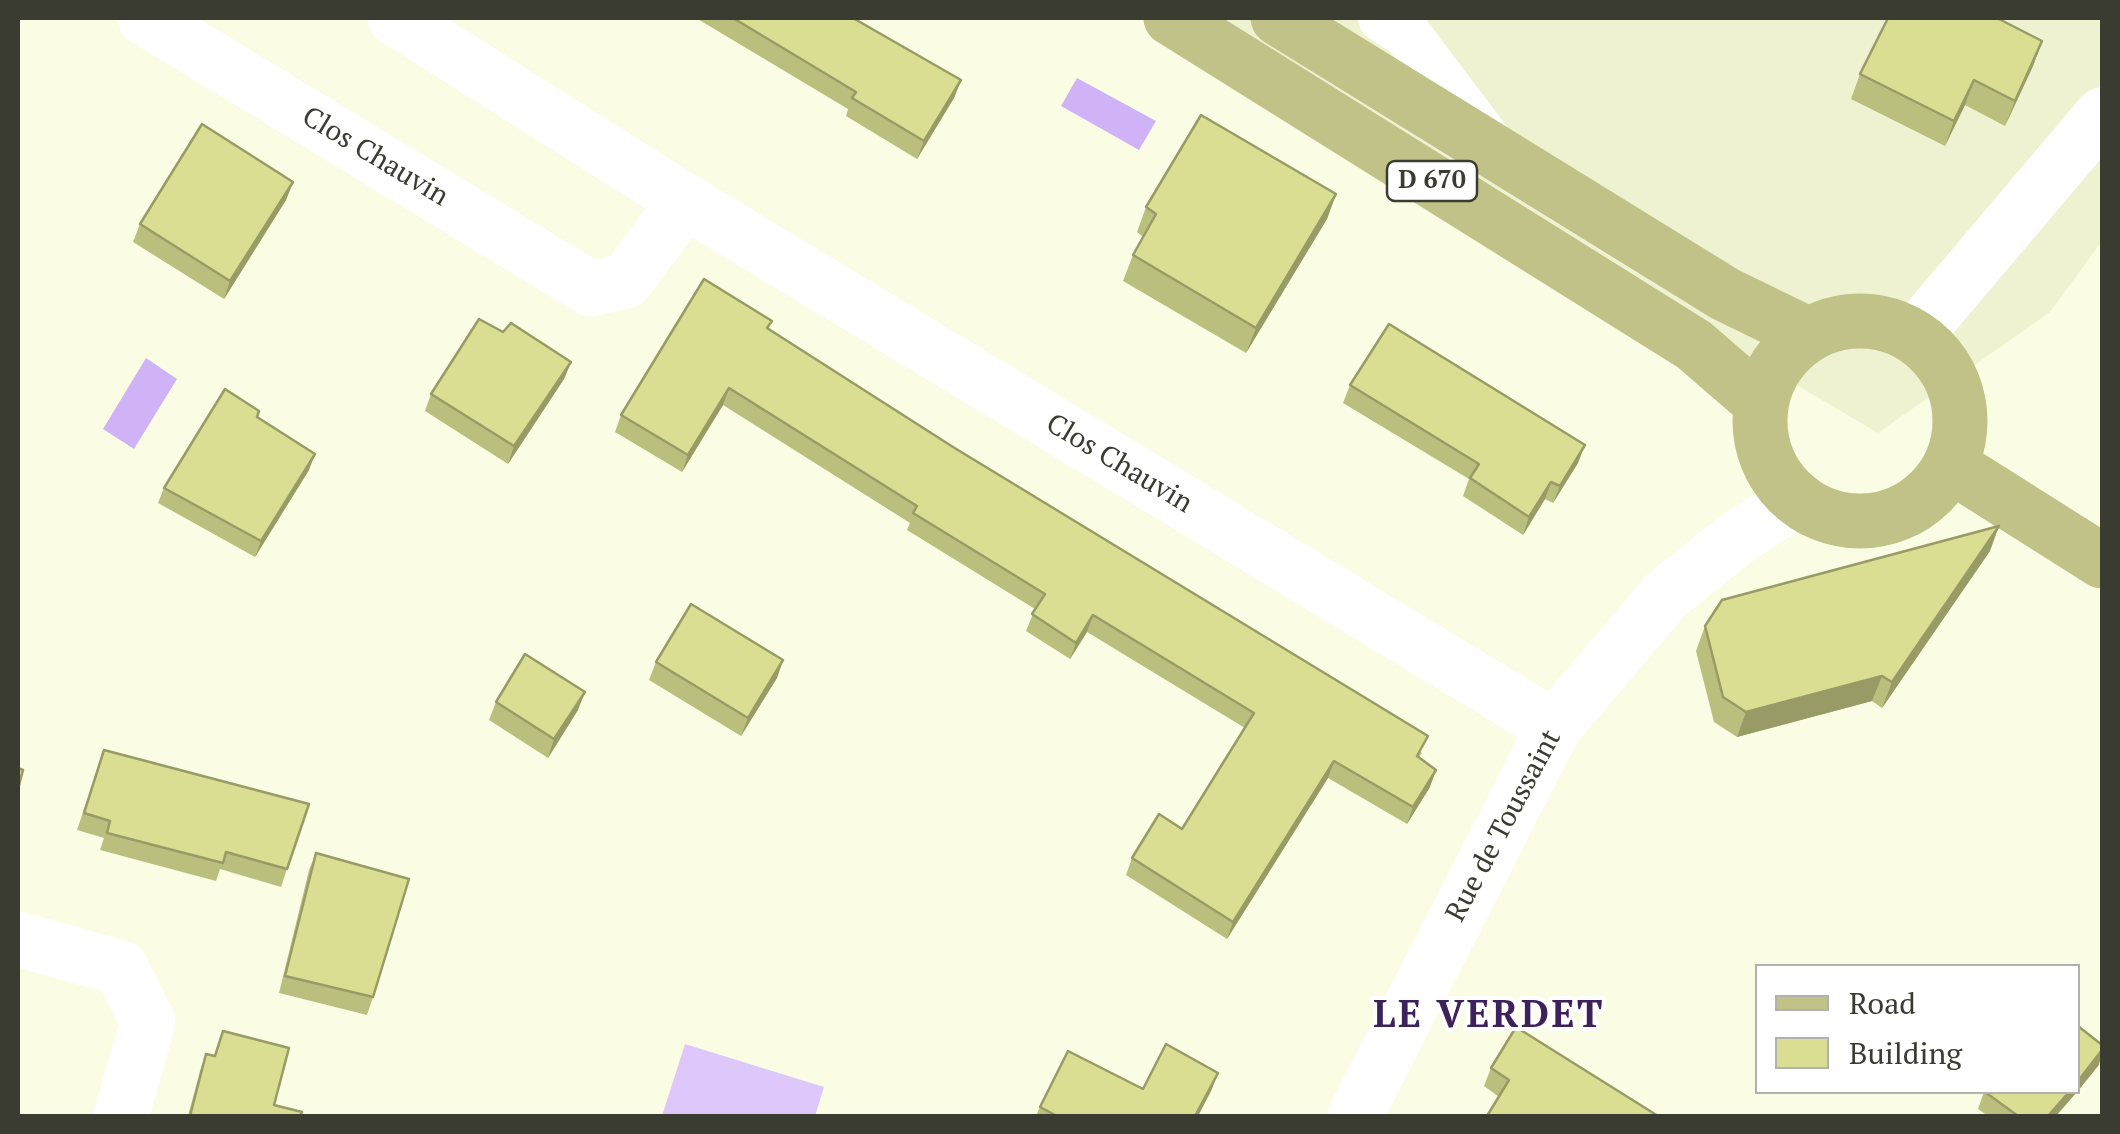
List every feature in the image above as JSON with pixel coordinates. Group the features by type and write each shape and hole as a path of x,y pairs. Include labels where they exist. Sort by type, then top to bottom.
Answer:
{"main road":[{"name":"D 670","path":"1172,18 1694,345 1762,403"},
{"name":"D 670","path":"1278,18 1725,294 1809,335"},
{"path":"1862,321 1888,325 1914,337 1936,355 1956,394 1959,437 1950,465 1934,489 1910,508 1882,518 1852,521 1823,514 1797,499 1766,456 1762,403 1770,376 1786,352 1809,335 1834,324 1862,321"},
{"path":"1950,465 2102,561"}],"street":[{"name":"Clos Chauvin","path":"145,18 591,289 626,281 685,200"},
{"name":"Clos Chauvin","path":"396,18 685,200 1554,727"},
{"path":"1382,18 1407,34 1495,151"},
{"path":"1914,337 2102,115"},
{"name":"Rue de Toussaint","path":"1355,1116 1554,727 1666,595 1736,538 1797,499"},
{"path":"18,939 121,968 148,1022 122,1116"}],"shaded area":[{"path":"1172,18 2102,18 2102,241 2050,312 1878,433"},
{"path":"1077,78 1156,121 1139,150 1061,106"},
{"path":"146,358 177,379 134,449 103,429"},
{"path":"685,1044 824,1087 815,1116 662,1116"}],"building":[{"path":"733,18 853,18 961,80 924,141 852,98 856,92"},
{"path":"1888,18 1997,18 2042,41 2015,101 1974,80 1954,121 1860,74"},
{"path":"1201,115 1336,194 1256,328 1133,255 1156,214 1146,207"},
{"path":"202,124 293,182 230,281 140,224"},
{"path":"704,279 772,321 767,328 953,447 1428,736 1417,756 1436,770 1413,807 1334,761 1233,922 1132,858 1159,814 1182,829 1254,713 1093,615 1076,643 1032,614 1045,594 913,513 917,506 729,388 688,455 621,415"},
{"path":"479,319 503,332 511,323 571,362 514,446 431,394"},
{"path":"1389,324 1585,445 1560,486 1551,482 1529,517 1470,478 1479,464 1350,385"},
{"path":"225,389 259,411 257,417 315,454 261,541 164,488"},
{"path":"1999,526 1892,682 1882,676 1746,712 1723,697 1705,626 1722,600"},
{"path":"691,604 783,660 748,718 656,662"},
{"path":"525,654 585,692 554,739 496,702"},
{"path":"104,750 309,804 287,869 226,852 223,863 107,833 110,821 84,813"},
{"path":"316,853 409,879 373,997 285,976"},
{"path":"1516,1027 1658,1116 1487,1116 1509,1080 1491,1068"},
{"path":"2080,1028 2102,1045 2080,1078"},
{"path":"223,1031 289,1048 274,1105 302,1112 300,1116 190,1116 206,1054 215,1056"},
{"path":"1166,1044 1218,1073 1195,1116 1057,1116 1040,1107 1068,1051 1143,1089"},
{"path":"1988,1094 2067,1094 2048,1116 2018,1116"}],"district":[{"name":"LE VERDET","path":"1489,1016"}]}
